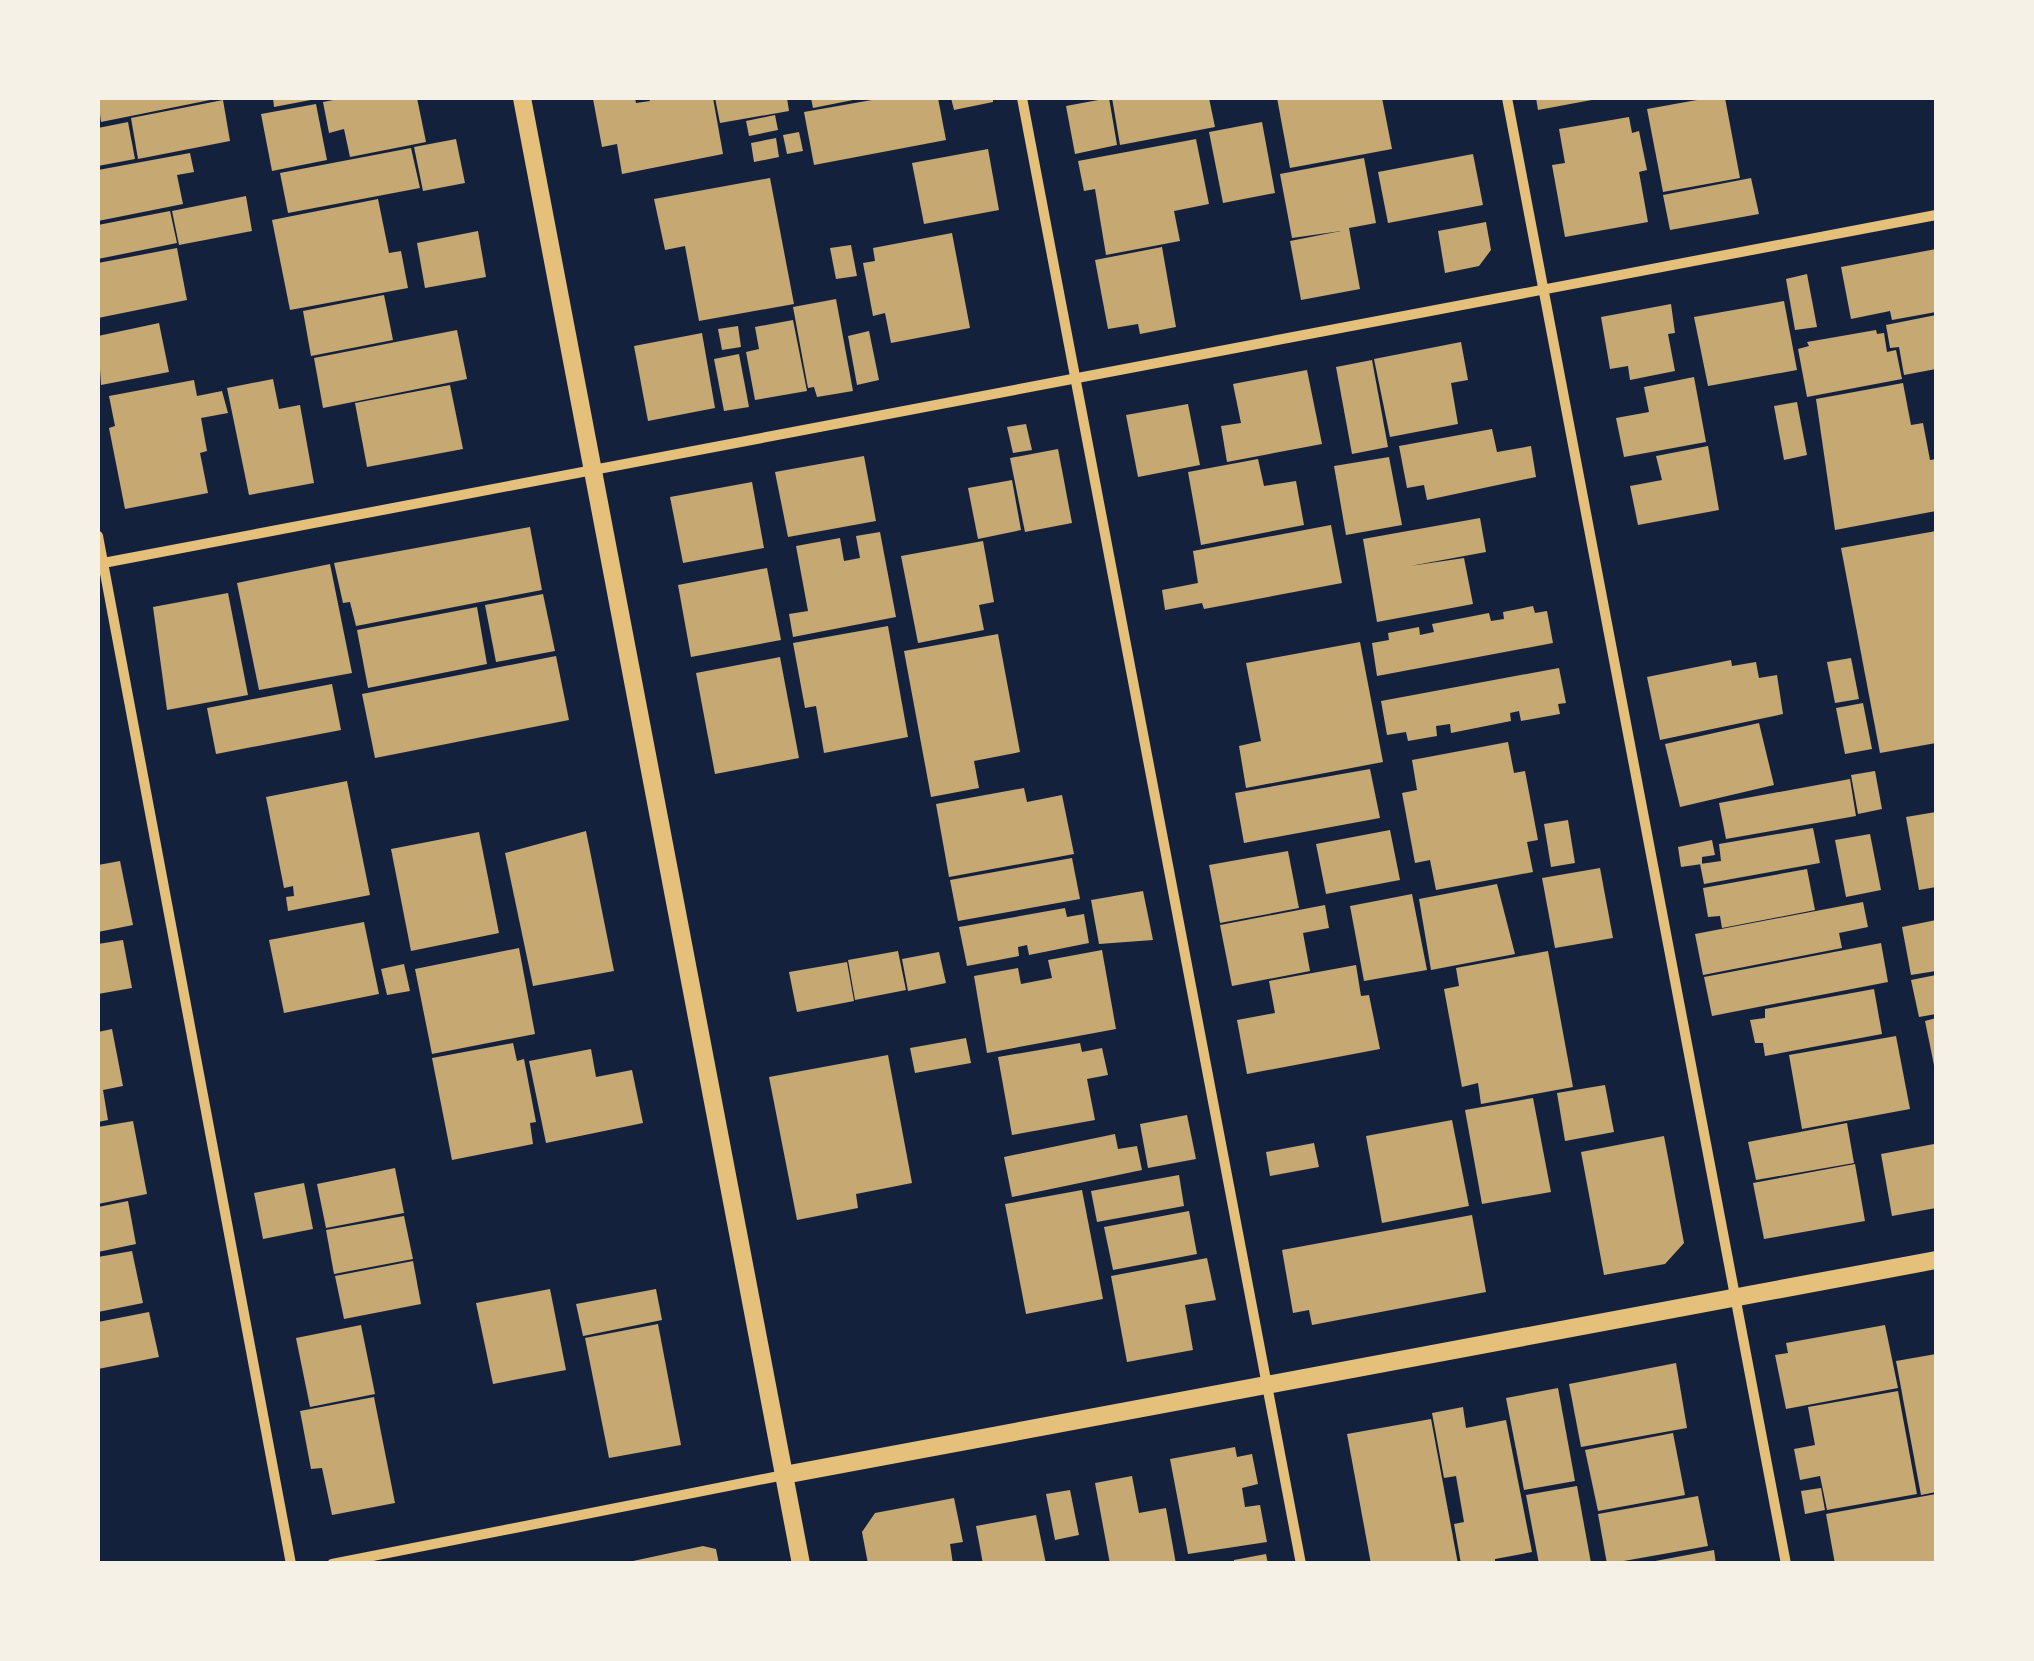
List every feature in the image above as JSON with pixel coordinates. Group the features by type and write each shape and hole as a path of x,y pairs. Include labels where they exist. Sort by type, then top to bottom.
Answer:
{"street":[{"path":"522,98 800,1564"},
{"path":"1022,98 1301,1564"},
{"path":"1507,98 1786,1564"},
{"path":"100,564 1936,214"},
{"path":"98,536 100,564 292,1564"},
{"path":"332,1564 784,1475 1936,1260"}],"building":[{"path":"98,98 214,98 215,99 101,122"},
{"path":"273,98 315,98 316,99 274,107"},
{"path":"344,98 417,98 426,142 350,157 344,129 329,133 323,102"},
{"path":"635,98 636,103 650,101 649,98 713,98 723,154 622,174 617,144 602,147 593,99"},
{"path":"715,98 787,98 789,111 720,123"},
{"path":"811,98 858,98 858,99 813,108"},
{"path":"883,98 938,98 946,140 814,165 804,112"},
{"path":"951,98 993,98 993,102 954,110"},
{"path":"1109,98 1117,145 1075,154 1066,106"},
{"path":"1112,98 1209,98 1215,127 1120,145"},
{"path":"1277,98 1382,98 1392,149 1290,168"},
{"path":"1536,98 1597,98 1597,99 1538,110"},
{"path":"1725,98 1740,178 1663,192 1647,109"},
{"path":"223,100 230,141 138,159 131,118"},
{"path":"316,104 327,160 272,171 261,114"},
{"path":"775,115 778,130 749,136 746,121"},
{"path":"1629,117 1632,133 1639,131 1647,170 1639,172 1648,222 1565,237 1552,165 1565,163 1559,129"},
{"path":"128,122 135,159 98,166 98,128"},
{"path":"1262,122 1275,193 1223,203 1209,132"},
{"path":"799,132 803,151 787,154 783,135"},
{"path":"776,138 779,157 754,162 751,143"},
{"path":"456,139 465,183 423,191 414,147"},
{"path":"1196,139 1209,204 1174,211 1180,241 1106,255 1095,189 1084,191 1078,161"},
{"path":"411,148 420,188 288,213 280,173"},
{"path":"988,149 999,210 924,224 912,163"},
{"path":"190,153 194,172 177,175 183,204 98,221 98,170"},
{"path":"1473,154 1483,205 1388,223 1378,172"},
{"path":"1364,158 1376,223 1349,228 1360,289 1301,300 1290,241 1341,231 1292,238 1280,174"},
{"path":"770,178 794,304 699,321 685,246 665,250 654,199"},
{"path":"1751,178 1759,214 1670,230 1663,195"},
{"path":"246,196 252,231 179,245 172,211"},
{"path":"378,199 389,253 401,251 408,288 290,310 272,220"},
{"path":"170,211 177,243 98,259 98,225"},
{"path":"1486,222 1491,250 1479,266 1445,273 1438,231"},
{"path":"478,231 486,277 425,288 417,243"},
{"path":"952,233 970,328 891,343 885,313 873,316 863,263 875,261 873,248"},
{"path":"851,245 857,276 836,279 830,248"},
{"path":"1162,247 1176,327 1140,334 1138,324 1108,329 1095,260"},
{"path":"177,248 187,300 98,318 98,263"},
{"path":"1936,249 1936,312 1892,320 1890,311 1851,319 1841,267"},
{"path":"1807,274 1817,327 1795,330 1786,279"},
{"path":"384,295 393,340 311,356 303,311"},
{"path":"836,299 853,391 817,397 814,387 808,388 793,307"},
{"path":"1784,301 1797,370 1708,386 1694,317"},
{"path":"1671,304 1675,333 1668,334 1675,371 1630,380 1628,366 1610,369 1601,317"},
{"path":"1936,315 1936,369 1904,375 1899,347 1890,348 1886,325"},
{"path":"793,320 807,391 755,400 746,352 759,349 755,327"},
{"path":"159,323 169,372 101,385 98,336"},
{"path":"738,326 741,347 722,350 718,329"},
{"path":"457,330 467,379 323,408 314,358"},
{"path":"1876,330 1877,334 1884,333 1887,352 1896,350 1902,379 1807,397 1798,349 1809,346 1807,342"},
{"path":"869,331 879,380 857,385 848,336"},
{"path":"702,333 715,408 648,421 634,346"},
{"path":"1461,342 1468,380 1451,383 1458,424 1390,437 1374,359"},
{"path":"739,354 749,407 724,411 714,359"},
{"path":"1372,360 1388,447 1352,454 1336,367"},
{"path":"1307,370 1322,444 1227,462 1221,426 1241,423 1233,384"},
{"path":"1694,377 1706,442 1624,457 1616,418 1649,412 1644,387"},
{"path":"273,379 279,409 300,405 314,483 249,495 227,388"},
{"path":"194,380 197,396 222,391 228,413 201,418 207,451 200,453 208,493 125,509 109,428 115,426 109,396"},
{"path":"1903,383 1911,425 1923,423 1930,460 1936,459 1936,511 1835,530 1816,399"},
{"path":"450,385 463,449 367,467 355,403"},
{"path":"1797,402 1807,455 1784,460 1774,406"},
{"path":"1188,404 1200,465 1138,477 1126,415"},
{"path":"1026,424 1032,450 1013,453 1007,427"},
{"path":"1492,429 1497,452 1531,446 1536,477 1427,500 1424,485 1407,488 1399,446"},
{"path":"1708,446 1719,510 1638,525 1630,486 1662,480 1656,456"},
{"path":"1058,449 1072,523 1025,532 1010,458"},
{"path":"864,456 876,521 788,537 775,472"},
{"path":"1389,457 1402,525 1346,535 1334,466"},
{"path":"1258,459 1264,486 1296,481 1304,525 1201,545 1188,472"},
{"path":"1012,480 1021,530 978,539 968,488"},
{"path":"752,482 764,548 683,563 670,497"},
{"path":"1480,518 1486,552 1410,566 1464,558 1473,604 1377,622 1363,539"},
{"path":"1331,525 1342,583 1204,609 1202,603 1165,610 1162,590 1198,583 1193,551"},
{"path":"530,527 542,590 356,626 350,602 343,603 334,563"},
{"path":"1936,531 1936,743 1880,753 1841,548"},
{"path":"880,532 896,617 793,637 789,614 808,611 796,546 840,538 844,561 860,558 856,536"},
{"path":"983,541 994,602 979,605 984,630 918,643 901,556"},
{"path":"330,564 352,673 259,690 237,583"},
{"path":"767,568 781,640 691,657 678,585"},
{"path":"228,593 248,695 167,710 153,607"},
{"path":"543,594 555,651 496,662 485,605"},
{"path":"1533,606 1535,613 1547,611 1553,643 1377,676 1372,643 1389,640 1388,633 1419,627 1420,635 1434,632 1432,624 1489,613 1491,621 1504,619 1503,612"},
{"path":"477,607 487,664 368,688 357,630"},
{"path":"888,626 908,737 824,753 816,706 805,708 793,643"},
{"path":"998,634 1020,752 974,761 979,788 931,797 904,651"},
{"path":"1360,642 1383,762 1246,788 1239,746 1261,741 1246,663"},
{"path":"556,656 569,720 375,758 362,694"},
{"path":"780,657 799,758 715,774 696,673"},
{"path":"1851,658 1859,699 1835,703 1827,662"},
{"path":"1731,660 1732,666 1756,662 1759,678 1777,675 1783,714 1660,740 1647,677"},
{"path":"1559,668 1566,703 1558,704 1560,714 1521,721 1519,711 1510,713 1511,721 1451,733 1450,724 1436,726 1437,736 1408,741 1406,732 1387,735 1381,701"},
{"path":"332,684 341,730 216,754 207,708"},
{"path":"1863,703 1872,749 1845,754 1836,708"},
{"path":"1759,723 1774,785 1680,807 1665,744"},
{"path":"1508,742 1514,773 1525,771 1538,840 1527,842 1533,872 1436,890 1430,860 1415,863 1402,793 1417,790 1412,760"},
{"path":"1370,769 1380,818 1244,843 1235,793"},
{"path":"1875,771 1882,809 1858,814 1851,775"},
{"path":"1850,779 1856,816 1726,839 1719,803"},
{"path":"347,781 370,895 288,911 286,897 294,896 293,886 284,888 266,797"},
{"path":"1024,788 1027,802 1062,795 1074,854 949,877 936,804"},
{"path":"1936,812 1936,887 1919,890 1906,817"},
{"path":"1568,820 1575,863 1551,867 1544,824"},
{"path":"1813,828 1820,863 1704,884 1700,864 1721,861 1719,844"},
{"path":"1390,830 1400,880 1326,894 1316,844"},
{"path":"586,831 614,971 533,986 505,853"},
{"path":"479,832 499,933 411,951 391,849"},
{"path":"1870,834 1881,890 1846,897 1835,840"},
{"path":"1712,840 1715,855 1702,857 1702,864 1681,867 1678,847"},
{"path":"1288,851 1299,908 1220,923 1209,865"},
{"path":"1072,858 1080,899 958,921 950,880"},
{"path":"120,861 133,925 98,932 98,865"},
{"path":"1600,868 1613,938 1555,948 1542,878"},
{"path":"1807,869 1815,910 1722,928 1720,916 1708,917 1703,888"},
{"path":"1497,884 1515,954 1431,970 1419,899"},
{"path":"1143,891 1153,940 1099,944 1091,900"},
{"path":"1412,894 1427,970 1364,981 1350,906"},
{"path":"1863,902 1868,927 1839,933 1842,948 1703,975 1695,934"},
{"path":"1325,905 1329,928 1303,933 1310,971 1232,986 1220,925"},
{"path":"1065,908 1067,917 1084,914 1089,943 1029,955 1027,945 1018,947 1019,956 967,966 959,927"},
{"path":"1936,920 1936,971 1911,975 1902,927"},
{"path":"364,922 379,994 284,1013 269,940"},
{"path":"123,940 132,988 98,994 98,944"},
{"path":"1881,943 1888,982 1712,1016 1704,977"},
{"path":"519,948 535,1034 432,1054 415,969"},
{"path":"1102,950 1116,1029 987,1053 974,976 1018,968 1021,984 1052,978 1048,960"},
{"path":"898,951 906,990 855,1000 848,960"},
{"path":"1548,951 1573,1087 1481,1104 1478,1083 1462,1087 1444,989 1459,986 1456,968"},
{"path":"939,952 946,983 908,991 902,959"},
{"path":"847,962 854,1001 797,1012 789,972"},
{"path":"404,964 410,991 387,995 381,969"},
{"path":"1356,965 1361,996 1369,995 1380,1049 1247,1074 1237,1020 1275,1013 1269,981"},
{"path":"1936,975 1936,1014 1919,1017 1911,980"},
{"path":"1874,989 1882,1034 1765,1056 1763,1043 1755,1043 1750,1020 1765,1018 1765,1009"},
{"path":"1936,1018 1936,1070 1935,1070 1925,1021"},
{"path":"112,1029 123,1086 103,1090 108,1120 98,1122 98,1032"},
{"path":"1896,1036 1910,1109 1802,1129 1789,1055"},
{"path":"966,1038 971,1063 915,1073 910,1048"},
{"path":"513,1043 517,1061 524,1059 536,1122 530,1123 533,1144 452,1160 432,1058"},
{"path":"1080,1043 1082,1052 1102,1048 1108,1075 1087,1079 1095,1120 1012,1135 998,1057"},
{"path":"591,1049 596,1077 632,1070 643,1123 546,1143 529,1061"},
{"path":"888,1055 912,1183 856,1194 858,1208 797,1220 769,1077"},
{"path":"1605,1085 1614,1132 1565,1141 1557,1093"},
{"path":"1533,1098 1551,1192 1482,1204 1465,1110"},
{"path":"1187,1115 1196,1159 1148,1168 1140,1124"},
{"path":"1452,1120 1469,1206 1382,1223 1366,1136"},
{"path":"133,1121 147,1194 98,1204 98,1127"},
{"path":"1847,1123 1854,1163 1756,1180 1748,1142"},
{"path":"1115,1134 1118,1149 1137,1146 1142,1170 1012,1197 1004,1157"},
{"path":"1664,1136 1684,1243 1665,1264 1604,1275 1581,1152"},
{"path":"1314,1143 1319,1167 1270,1176 1266,1152"},
{"path":"1934,1144 1936,1208 1892,1216 1881,1154"},
{"path":"1855,1164 1865,1221 1764,1239 1753,1183"},
{"path":"395,1168 404,1213 326,1228 317,1184"},
{"path":"1179,1175 1184,1206 1097,1222 1091,1191"},
{"path":"304,1183 313,1229 263,1239 254,1193"},
{"path":"1082,1190 1103,1299 1026,1314 1005,1204"},
{"path":"128,1201 136,1244 98,1252 98,1207"},
{"path":"1189,1211 1197,1254 1113,1270 1104,1227"},
{"path":"1472,1215 1486,1292 1312,1325 1309,1310 1293,1313 1282,1250"},
{"path":"404,1216 413,1259 334,1274 326,1230"},
{"path":"132,1251 143,1303 98,1312 98,1257"},
{"path":"1207,1258 1216,1300 1185,1305 1193,1350 1127,1362 1111,1276"},
{"path":"413,1261 421,1304 344,1319 335,1276"},
{"path":"550,1289 566,1370 493,1384 476,1303"},
{"path":"656,1289 662,1320 583,1336 576,1304"},
{"path":"149,1312 159,1357 98,1369 98,1322"},
{"path":"658,1324 681,1445 609,1458 585,1338"},
{"path":"361,1325 375,1394 310,1407 296,1338"},
{"path":"1885,1325 1898,1388 1786,1409 1775,1355 1788,1353 1786,1343"},
{"path":"1936,1354 1936,1492 1921,1495 1896,1361"},
{"path":"1676,1363 1687,1428 1581,1447 1569,1384"},
{"path":"1558,1388 1575,1481 1524,1490 1506,1398"},
{"path":"1898,1391 1917,1494 1827,1510 1820,1476 1800,1480 1794,1449 1815,1445 1808,1407"},
{"path":"374,1397 395,1503 332,1515 322,1468 311,1469 300,1411"},
{"path":"1463,1407 1466,1428 1506,1420 1532,1552 1495,1559 1495,1564 1461,1564 1454,1524 1464,1522 1456,1476 1444,1478 1432,1413"},
{"path":"1431,1419 1458,1564 1371,1564 1347,1434"},
{"path":"1673,1433 1685,1495 1598,1511 1585,1450"},
{"path":"1235,1447 1237,1457 1252,1454 1258,1484 1242,1488 1245,1507 1260,1505 1267,1542 1188,1554 1170,1459"},
{"path":"1132,1476 1139,1513 1166,1508 1176,1564 1110,1564 1095,1483"},
{"path":"1577,1486 1591,1563 1539,1564 1526,1495"},
{"path":"1821,1488 1825,1510 1805,1514 1801,1491"},
{"path":"1070,1490 1079,1535 1055,1540 1046,1494"},
{"path":"1936,1494 1936,1562 1835,1564 1826,1514"},
{"path":"1698,1496 1708,1546 1607,1564 1598,1514"},
{"path":"954,1498 963,1542 950,1544 953,1564 868,1564 862,1532 875,1513"},
{"path":"1036,1515 1046,1564 983,1564 976,1526"},
{"path":"703,1546 716,1549 719,1564 619,1564"},
{"path":"1714,1550 1716,1564 1650,1564 1650,1562"},
{"path":"1266,1554 1268,1564 1234,1564 1234,1560"}]}
